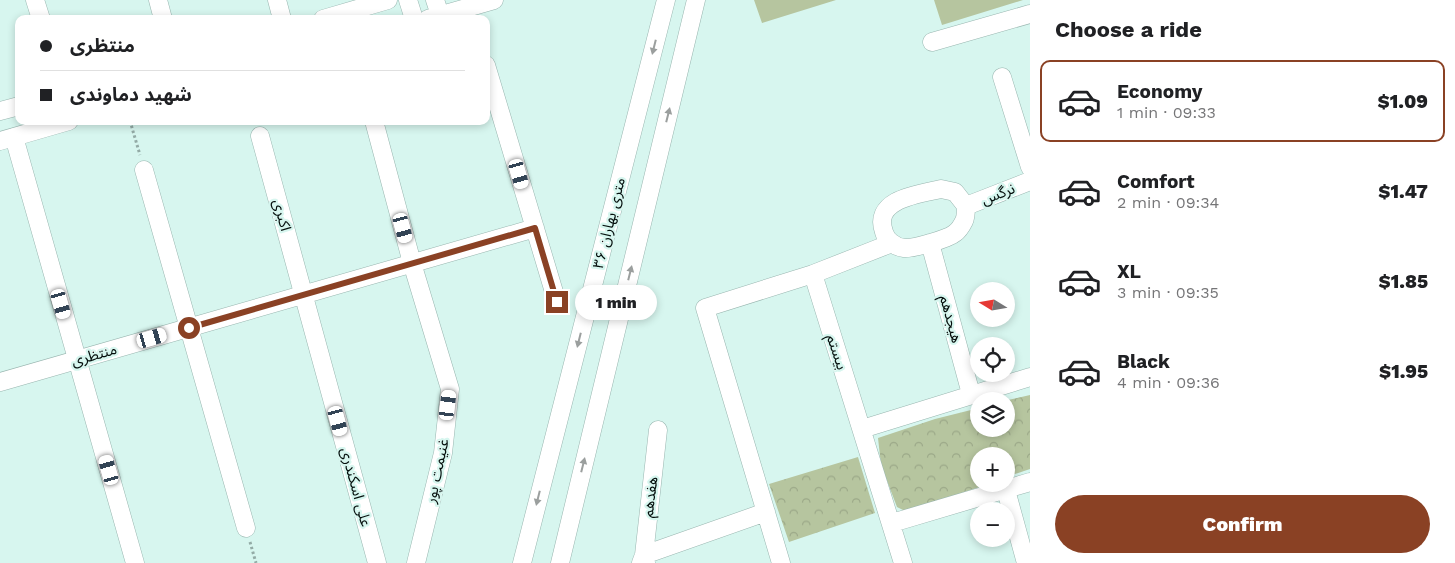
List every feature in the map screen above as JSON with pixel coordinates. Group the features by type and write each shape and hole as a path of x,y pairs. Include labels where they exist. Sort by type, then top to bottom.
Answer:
{"street":[{"path":"35,0 40,15"},
{"path":"158,0 162,15"},
{"path":"277,0 281,15"},
{"path":"337,15 388,0"},
{"path":"408,0 413,15"},
{"path":"434,11 471,13 494,0"},
{"name":"۳۶ متری بهاران","path":"522,563 666,0"},
{"name":"۳۶ متری بهاران","path":"560,563 696,0"},
{"path":"932,42 1030,14"},
{"path":"1002,77 1030,167"},
{"path":"490,78 557,302"},
{"path":"0,111 15,107"},
{"path":"55,125 7,139 77,360 135,563"},
{"name":"غنیمت پور","path":"375,125 412,263 450,389 443,453 416,563"},
{"name":"اکبری","path":"260,136 304,294"},
{"path":"144,170 246,528"},
{"name":"نرگس","path":"966,206 1030,181"},
{"path":"941,189 955,192 966,206 965,221 955,234 930,244 904,248 892,243 885,236 880,223 885,211 897,201 941,189"},
{"name":"منتظری","path":"0,382 535,228"},
{"path":"781,563 705,308 813,274 892,243"},
{"name":"هیجدهم","path":"930,244 971,392"},
{"name":"بیستم","path":"813,274 903,563"},
{"name":"علی اسکندری","path":"304,294 377,563"},
{"path":"979,392 1030,377"},
{"path":"862,430 970,395"},
{"name":"هفدهم","path":"644,560 658,430"},
{"path":"1015,487 1030,482"},
{"path":"892,523 999,492"},
{"path":"1007,492 1026,563"},
{"path":"644,560 766,512"}],"path":[{"path":"131,125 144,170"}],"green space":[{"path":"754,0 836,0 762,23"},
{"path":"934,0 1023,0 942,25"},
{"path":"1030,395 1030,469 1015,474 1015,447 970,447 970,490 907,512 897,507 881,465 878,438 935,419 970,410 970,437 1015,437 1015,398"},
{"path":"858,457 875,513 789,542 769,484"}],"route":[{"path":"189,328 535,228 557,302"}]}
